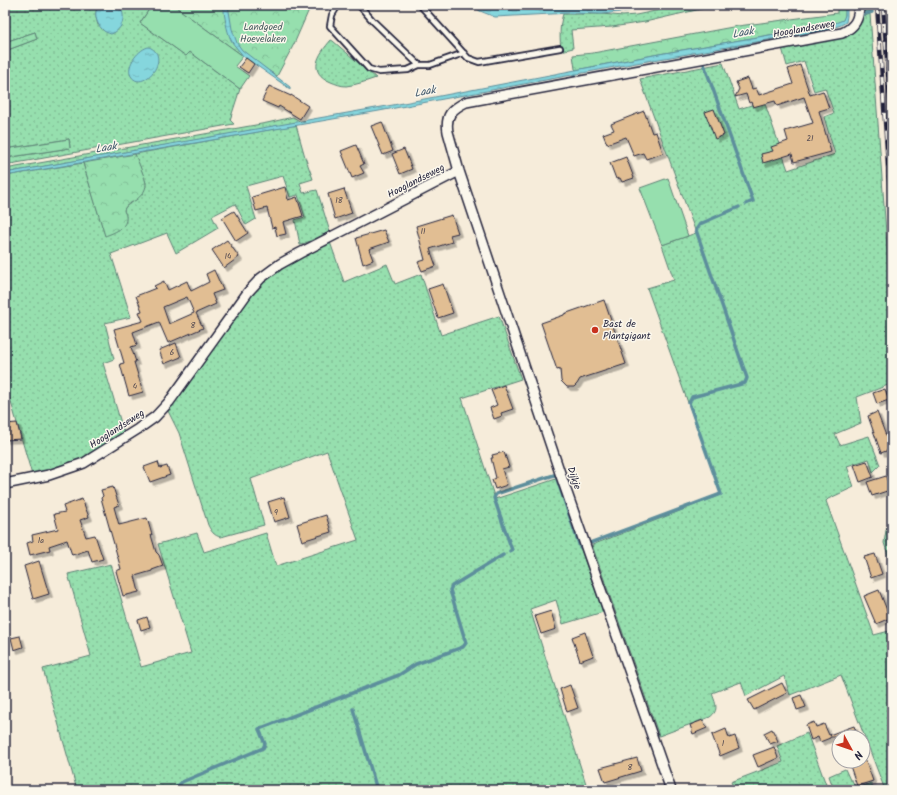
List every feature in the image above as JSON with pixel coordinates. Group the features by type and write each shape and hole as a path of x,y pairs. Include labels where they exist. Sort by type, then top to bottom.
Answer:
{"street":[{"name":"Hooglandseweg","path":"5,484 49,475 84,463 138,429 155,417 169,402 248,292 260,278 280,264 300,253 459,172 448,132 448,121 451,112 460,105 466,102 842,33 851,28 856,20 859,5"},
{"name":"Dijkje","path":"459,172 560,474 671,790"}],"lane":[{"path":"338,5 332,15 330,26 369,69 379,72 408,70 419,65 430,65 464,52"},
{"path":"359,5 419,65"},
{"path":"420,5 468,58 478,62 560,48"}],"green space":[{"path":"5,5 99,5 96,12 98,25 122,7 119,5 152,5 140,23 186,56 190,52 240,89 230,120 234,124 5,165 5,158 70,148 69,139 5,149 5,51 37,39 35,32 5,42"},
{"path":"152,5 173,5 243,56 235,66 249,76 240,89 190,52 186,56 140,23"},
{"name":"Landgoed Hoevelaken","path":"173,5 311,5 294,44 277,76 241,53 243,56"},
{"path":"684,5 718,5 645,22 612,27 571,30 573,48 561,51 560,28 563,14 602,14 623,16 636,15"},
{"path":"837,5 845,5 845,16 840,22 834,24 575,69 573,55 593,53 738,26 837,13"},
{"path":"861,5 870,5 870,11 865,12 865,16 870,14 892,315 892,442 888,385 857,397 861,423 835,434 840,445 869,436 880,465 873,472 869,459 847,466 854,487 826,501 874,635 889,631 892,632 892,790 885,790 871,753 871,729 862,729 841,675 790,695 784,676 746,696 741,682 712,693 716,709 710,717 659,736 592,545 721,495 647,288 674,280 662,245 696,233 640,79 723,63 739,109 764,101 788,170 835,154 824,117 834,113 825,88 814,91 804,61 787,66 782,48 850,34 858,25"},
{"path":"35,32 37,39 5,51 5,42"},
{"path":"331,40 376,78 358,84 342,86 324,78 319,73 317,63 322,51"},
{"path":"293,117 301,122 5,173 5,169 267,123"},
{"path":"296,125 313,179 300,183 303,193 317,190 330,232 300,245 295,220 305,217 298,195 290,197 283,176 246,186 256,219 246,225 235,204 212,216 218,228 176,253 167,233 111,254 131,317 105,323 114,359 103,363 124,433 84,458 71,464 32,475 5,383 5,176 83,163 105,235 126,217 124,210 125,208 136,199 146,183 135,154"},
{"path":"69,139 70,148 5,158 5,149"},
{"path":"135,154 146,182 145,189 140,197 127,205 125,208 125,224 116,232 105,236 83,163"},
{"path":"668,178 688,236 662,245 640,188"},
{"path":"330,242 344,282 387,264 395,284 421,274 441,335 499,316 521,379 462,398 495,499 556,479 603,612 563,624 556,600 530,609 588,790 77,790 43,669 91,656 68,574 111,564 141,667 191,653 158,544 197,533 204,552 266,533 276,566 358,540 327,451 251,479 264,525 221,537 215,534 208,525 179,433 168,411 226,328 250,296 262,283 290,263"},
{"path":"892,517 892,567 884,543 886,530"},
{"path":"807,733 828,790 735,790 731,782 783,762 777,746"},
{"path":"845,769 856,789 871,783 874,790 834,790 829,776"}],"water":[{"path":"99,5 119,5 123,13 121,26 111,34 103,30 98,24 96,11"},
{"path":"223,5 228,5 232,29 237,43 242,50 290,87 290,89 243,56 235,46 228,32"},
{"path":"471,5 654,5 628,11 602,14 570,13 495,17 480,11"},
{"path":"845,5 847,5 846,22 825,30 636,63 379,111 5,176 5,173 393,105 659,54 822,26 843,20 845,15"},
{"path":"149,47 156,52 158,58 157,65 148,77 142,80 136,80 131,76 130,67 134,58 142,50"}],"building":[{"path":"246,58 254,64 248,73 239,67"},
{"path":"800,65 810,95 823,91 829,108 819,111 831,152 794,162 792,154 763,163 761,154 773,151 771,147 788,141 785,131 813,123 804,97 777,106 775,101 753,107 751,102 749,103 746,94 735,97 739,89 736,82 748,78 752,89 756,88 759,95 793,84 788,69"},
{"path":"269,86 291,95 308,106 300,119 279,106 278,108 262,101"},
{"path":"714,109 724,135 715,139 705,112"},
{"path":"644,111 652,133 656,132 663,153 646,159 643,153 634,156 626,137 607,144 603,134 614,130 611,124"},
{"path":"382,122 393,151 383,155 371,126"},
{"path":"356,145 364,164 360,166 364,173 352,178 341,151"},
{"path":"404,149 412,169 400,174 392,154"},
{"path":"626,157 634,178 622,182 620,178 616,179 610,163"},
{"path":"285,187 288,200 297,197 303,216 283,222 286,234 277,236 275,227 272,228 267,208 256,211 252,197"},
{"path":"344,189 352,213 335,219 328,194"},
{"path":"234,211 248,233 236,241 222,218"},
{"path":"452,215 458,233 450,235 452,242 430,249 436,266 422,271 418,262 425,260 416,226"},
{"path":"384,230 389,242 369,249 373,260 363,264 356,238"},
{"path":"227,240 239,257 224,268 212,250"},
{"path":"214,270 223,290 212,294 216,304 196,313 203,328 168,343 159,322 133,332 137,345 131,347 143,392 129,396 120,364 124,363 114,329 143,321 139,312 142,311 136,296 156,288 154,286 164,281 168,290 187,281 191,291 209,282 206,274","holes":["187,297 194,313 169,324 163,307"]},
{"path":"443,284 453,313 438,318 428,289"},
{"path":"604,300 626,364 580,379 574,387 567,387 561,381 560,369 557,370 541,323"},
{"path":"176,343 181,357 164,364 159,350"},
{"path":"504,385 513,409 501,413 502,416 494,419 490,408 497,405 491,390"},
{"path":"885,389 889,400 877,404 873,393"},
{"path":"877,412 891,449 881,453 868,416"},
{"path":"17,423 21,439 5,440 5,424"},
{"path":"504,452 509,467 502,469 507,485 495,489 492,480 496,478 491,458 493,458 492,455"},
{"path":"867,461 873,477 860,482 854,465"},
{"path":"158,462 160,468 167,466 170,475 150,482 144,467"},
{"path":"886,476 890,490 872,496 867,482"},
{"path":"113,487 119,505 114,507 119,525 147,518 156,552 159,555 163,566 135,576 139,592 123,596 116,571 121,569 101,498 103,496 101,490"},
{"path":"284,497 290,517 274,522 268,502"},
{"path":"82,499 89,517 80,520 86,537 95,535 103,559 92,562 88,550 72,555 67,540 49,546 50,550 30,555 27,543 33,541 32,535 58,529 54,514 65,512 63,506"},
{"path":"326,515 331,532 302,541 297,524"},
{"path":"875,554 882,574 871,578 864,557"},
{"path":"39,561 49,594 33,599 24,566"},
{"path":"879,590 890,618 876,624 864,596"},
{"path":"551,611 556,629 541,634 535,616"},
{"path":"147,617 150,627 141,630 138,620"},
{"path":"585,632 593,656 580,661 572,637"},
{"path":"20,636 23,647 14,650 11,638"},
{"path":"782,683 787,693 754,710 748,700"},
{"path":"570,685 578,708 567,712 560,689"},
{"path":"801,695 806,707 797,710 793,698"},
{"path":"703,720 707,728 693,734 690,725"},
{"path":"814,722 816,727 824,724 829,735 831,734 831,737 820,742 818,737 811,740 806,725"},
{"path":"854,726 855,729 846,729"},
{"path":"726,729 729,738 735,736 739,748 720,756 712,735"},
{"path":"772,729 778,741 770,744 764,733"},
{"path":"774,747 778,758 758,767 753,755"},
{"path":"637,758 641,771 605,782 600,768"},
{"path":"851,769 869,769 873,781 857,786"}],"waterway":[{"name":"Laak","path":"864,14 872,12"},
{"path":"704,64 753,201 746,204"},
{"path":"590,543 721,494 689,403 692,397 745,383 747,378 696,230 700,224 739,207"},
{"path":"510,551 512,550 494,498 496,494 554,475 556,476 580,547 581,546"},
{"path":"168,790 176,788 182,782 263,748 265,744 259,729 399,675 416,664 463,647 466,643 450,590 452,586 503,555"},
{"path":"353,709 377,790"}],"railway":[{"path":"877,5 892,223"},
{"path":"883,5 892,128"}],"place":[{"name":"Bast de Plantgigant","path":"595,330"}]}
